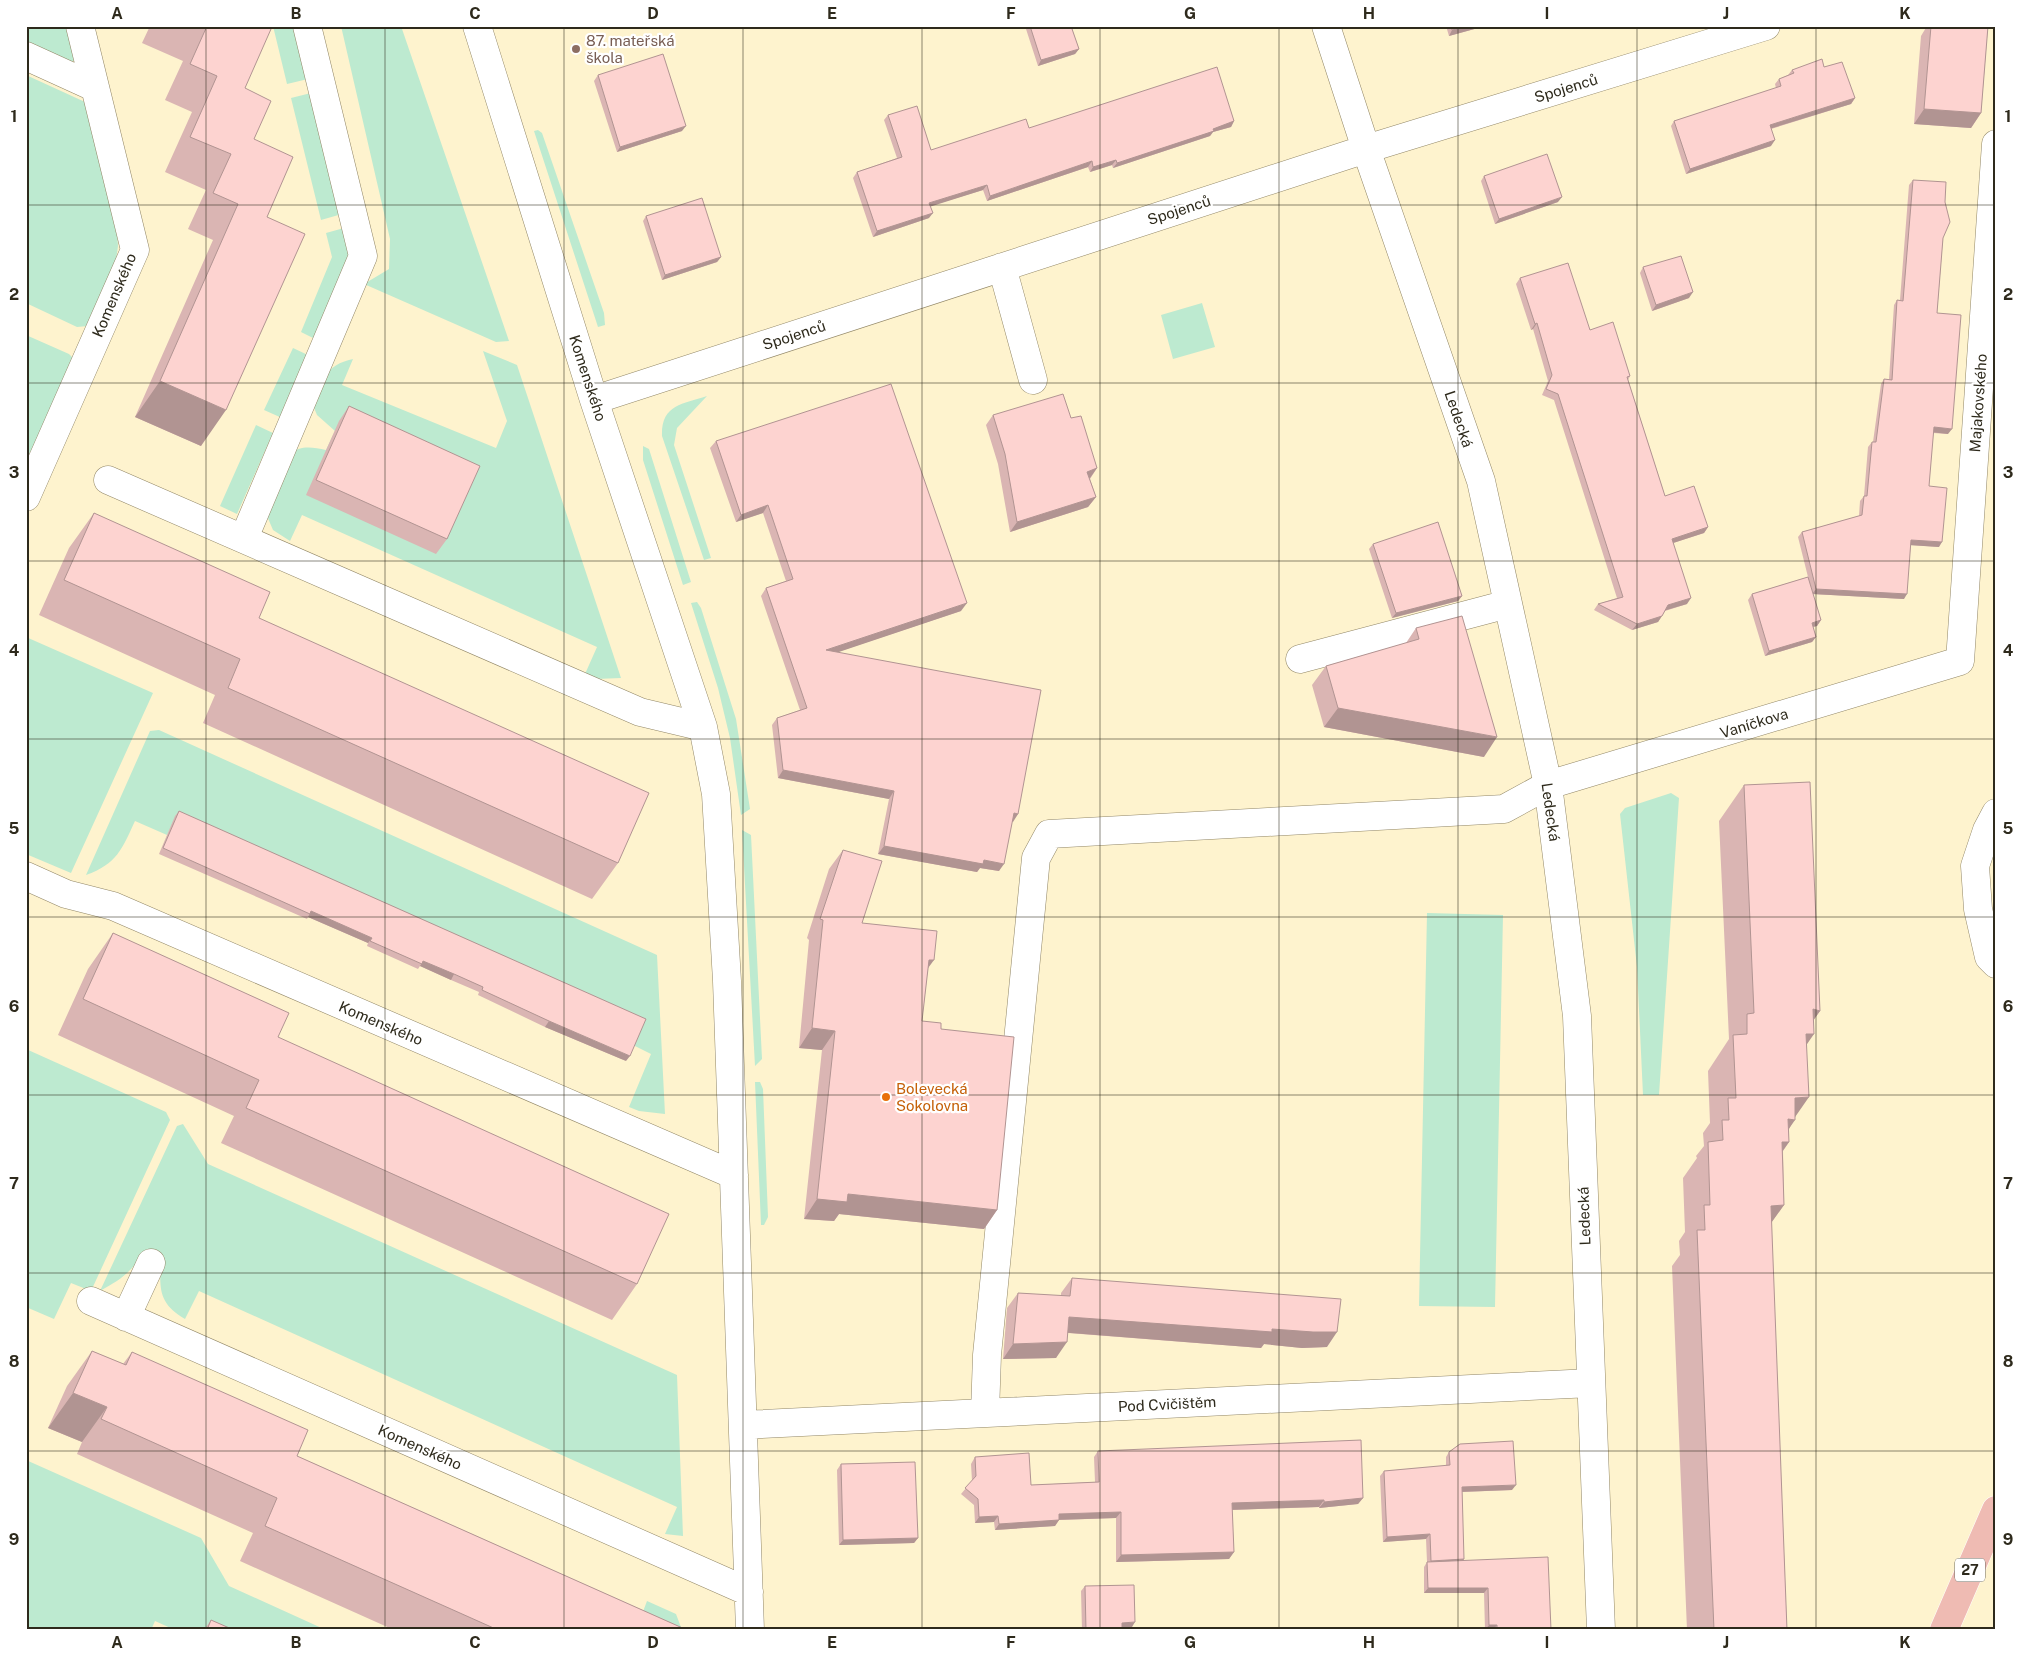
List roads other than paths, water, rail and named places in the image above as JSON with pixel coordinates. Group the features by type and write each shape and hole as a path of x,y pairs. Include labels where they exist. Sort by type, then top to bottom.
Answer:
{"main road":[{"name":"27","path":"1944,1630 1996,1510"}],"street":[{"name":"Komenského","path":"26,497 135,250 80,26"},
{"path":"244,538 363,256 307,26"},
{"name":"Komenského","path":"478,26 594,400 703,727 716,794 725,929 750,1630"},
{"name":"Ledecká","path":"1326,26 1366,150 1481,481 1548,785 1577,1016 1601,1630"},
{"name":"Spojenců","path":"594,400 1366,150 1766,26"},
{"path":"26,56 94,87"},
{"name":"Majakovského","path":"1960,661 1996,144"},
{"path":"1002,267 1033,380"},
{"path":"108,480 640,712 703,727"},
{"path":"1300,659 1508,604"},
{"name":"Vaníčkova","path":"985,1413 987,1355 1036,858 1050,834 1504,808 1548,785 1960,661"},
{"path":"1996,813 1987,830 1975,866 1978,909 1989,957 1996,964"},
{"name":"Komenského","path":"26,876 66,894 113,906 734,1175"},
{"path":"126,1317 151,1262"},
{"name":"Komenského","path":"91,1301 749,1592"},
{"name":"Pod Cvičištěm","path":"743,1425 1591,1383"}],"place":[{"name":"87. mateřská škola","path":"576,49"},
{"name":"Bolevecká Sokolovna","path":"886,1097"}]}
